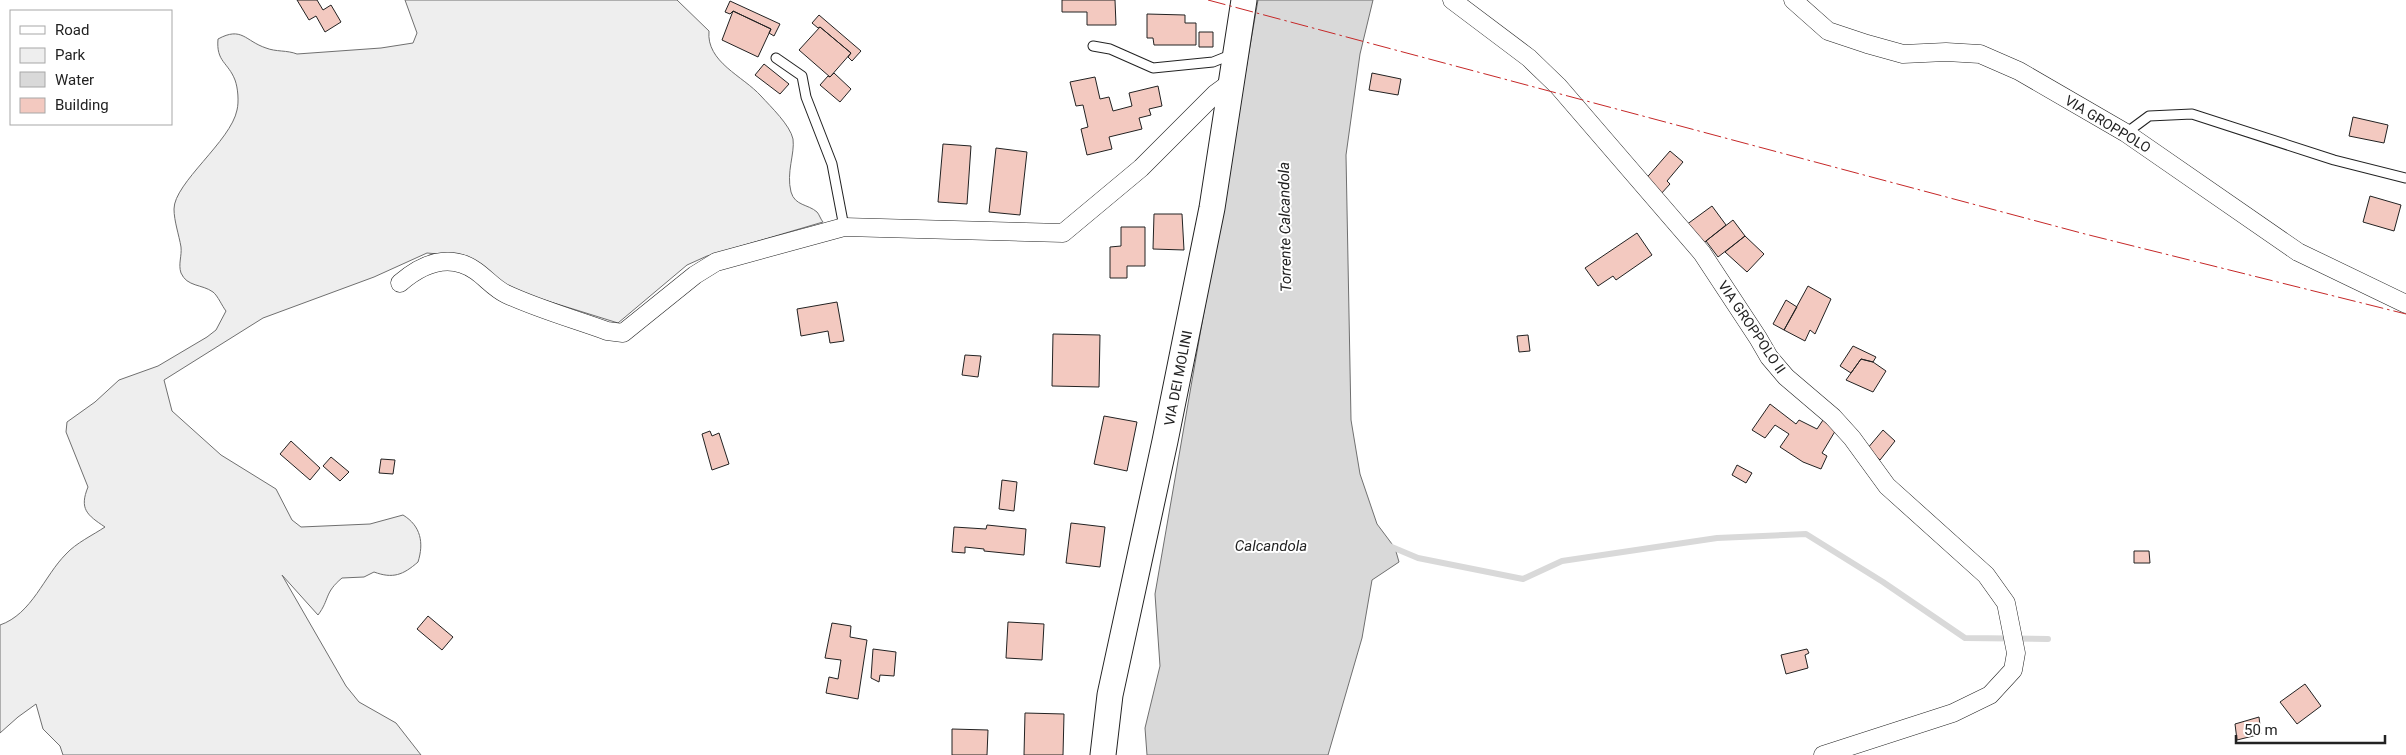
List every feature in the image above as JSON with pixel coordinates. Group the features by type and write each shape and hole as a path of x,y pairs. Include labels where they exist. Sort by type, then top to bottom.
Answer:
{"street":[{"name":"VIA DEI MOLINI","path":"1103,755 1110,695 1165,441 1212,208 1244,0"},
{"name":"VIA GROPPOLO II","path":"1452,0 1529,58 1558,86 1702,253 1769,357 1786,377 1833,417 1852,438 1887,486 1986,575 2006,603 2016,653 2013,670 1990,694 1953,714 1824,755"},
{"name":"VIA GROPPOLO","path":"1792,0 1828,30 1866,44 1903,54 1946,52 1980,54 2019,72 2126,133 2298,252 2406,304"},
{"path":"400,283 415,270 439,261 457,261 474,269 504,293 607,332 623,334 695,275 716,262 844,227 1063,233 1142,168 1215,94 1230,83"}],"lane":[{"path":"1093,46 1110,49 1154,68 1213,62 1235,53"},
{"path":"776,58 802,76 806,98 832,164 844,227"},
{"path":"2126,133 2149,116 2192,114 2334,160 2406,178"}],"green space":[{"path":"405,0 677,0 709,31 713,51 719,60 761,96 780,116 788,128 793,139 789,177 791,192 795,200 817,212 823,222 707,256 687,265 618,323 509,289 450,255 427,253 374,277 263,318 164,380 172,411 221,455 276,489 292,520 301,527 370,524 403,515 414,524 421,542 418,562 402,573 387,575 374,572 364,577 342,578 332,588 318,615 282,575 346,686 359,702 396,723 421,755 63,755 60,746 43,729 36,704 0,733 0,625 11,620 29,604 58,563 70,550 105,527 93,519 86,511 84,501 88,487 66,432 67,422 95,402 119,380 158,366 207,337 216,330 226,311 213,292 187,281 181,273 181,247 174,209 176,199 183,187 225,135 233,122 237,110 236,83 219,53 218,39 226,35 238,34 266,48 297,54 381,48 413,43 417,33"}],"water":[{"name":"Calcandola","path":"1258,0 1373,0 1360,54 1346,155 1351,420 1360,474 1377,524 1395,548 1399,562 1372,580 1362,638 1328,755 1147,755 1145,728 1160,666 1155,594"}],"building":[{"path":"297,0 317,0 323,10 331,5 341,22 325,32 316,16 309,20"},
{"path":"1062,0 1115,0 1116,25 1087,25 1087,12 1062,12"},
{"path":"730,1 780,24 774,36 769,33 771,29 733,11 730,14 725,12"},
{"path":"733,11 771,29 758,57 722,40"},
{"path":"1147,14 1185,15 1185,23 1196,23 1196,45 1154,45 1153,38 1147,38"},
{"path":"819,15 861,51 852,61 848,57 851,53 820,27 818,28 812,23"},
{"path":"820,27 851,53 830,77 799,50"},
{"path":"1199,32 1213,32 1213,47 1199,47"},
{"path":"764,64 789,84 780,94 755,75"},
{"path":"834,73 851,89 840,102 820,85 828,76 830,77"},
{"path":"1372,73 1401,79 1398,95 1369,90"},
{"path":"1095,77 1100,99 1109,97 1113,111 1132,106 1129,93 1158,86 1162,106 1149,109 1151,115 1139,118 1142,129 1109,137 1112,149 1087,155 1081,129 1088,127 1083,105 1076,106 1070,82"},
{"path":"2353,117 2388,125 2384,143 2349,136"},
{"path":"943,144 971,146 967,204 938,202"},
{"path":"996,148 1027,152 1020,215 989,212"},
{"path":"1670,151 1683,162 1667,181 1670,184 1660,195 1643,182"},
{"path":"2370,196 2401,205 2394,231 2363,222"},
{"path":"1712,206 1726,225 1701,245 1686,225"},
{"path":"1154,214 1182,214 1184,250 1153,249"},
{"path":"1733,220 1745,236 1718,257 1706,241"},
{"path":"1121,227 1145,227 1145,266 1127,266 1127,278 1110,278 1110,247 1121,246"},
{"path":"1637,233 1652,255 1616,280 1613,276 1598,286 1585,268"},
{"path":"1745,236 1764,254 1747,272 1725,252"},
{"path":"1808,286 1831,299 1815,334 1810,330 1805,341 1784,330"},
{"path":"1786,300 1797,307 1784,330 1773,324"},
{"path":"837,302 844,341 830,343 828,331 801,336 797,309"},
{"path":"1053,334 1100,335 1099,387 1052,386"},
{"path":"1528,335 1530,351 1519,352 1517,336"},
{"path":"1853,346 1876,357 1873,362 1861,359 1851,373 1840,366"},
{"path":"965,355 981,356 978,377 962,375"},
{"path":"1861,359 1873,362 1886,371 1873,392 1846,380"},
{"path":"1770,404 1796,424 1799,420 1817,429 1823,420 1837,428 1822,453 1827,456 1821,469 1803,462 1780,447 1789,434 1775,425 1765,438 1752,430"},
{"path":"1104,416 1137,422 1127,471 1094,464"},
{"path":"1883,430 1895,441 1880,460 1867,449"},
{"path":"710,431 712,436 719,433 729,464 712,470 702,434"},
{"path":"291,441 320,468 310,480 280,454"},
{"path":"331,457 349,472 340,481 323,466"},
{"path":"381,459 395,460 393,474 379,473"},
{"path":"1737,465 1752,473 1746,483 1732,475"},
{"path":"1002,480 1017,482 1014,511 999,509"},
{"path":"1071,523 1105,527 1100,567 1066,563"},
{"path":"987,525 1026,529 1024,555 965,547 965,553 952,552 954,527 986,529"},
{"path":"2134,551 2149,551 2150,563 2134,563"},
{"path":"428,616 453,637 442,650 417,629"},
{"path":"1008,622 1044,624 1042,660 1006,658"},
{"path":"832,623 851,626 850,637 867,640 858,699 826,693 829,677 838,679 841,660 825,658"},
{"path":"873,649 896,652 894,676 880,675 879,682 871,678"},
{"path":"1807,649 1809,653 1805,655 1808,668 1786,674 1781,655"},
{"path":"2305,684 2321,706 2297,724 2280,702"},
{"path":"1025,713 1064,714 1063,755 1024,755"},
{"path":"2259,717 2261,734 2237,740 2235,724"},
{"path":"952,729 988,730 987,755 952,755"}],"waterway":[{"path":"1387,545 1418,558 1523,579 1562,561 1717,538 1806,534 1883,582 1965,638 2048,639"}],"power":[{"path":"1208,0 2085,234 2406,314"}],"water label":[{"name":"Torrente Calcandola","path":"1285,227"}]}
